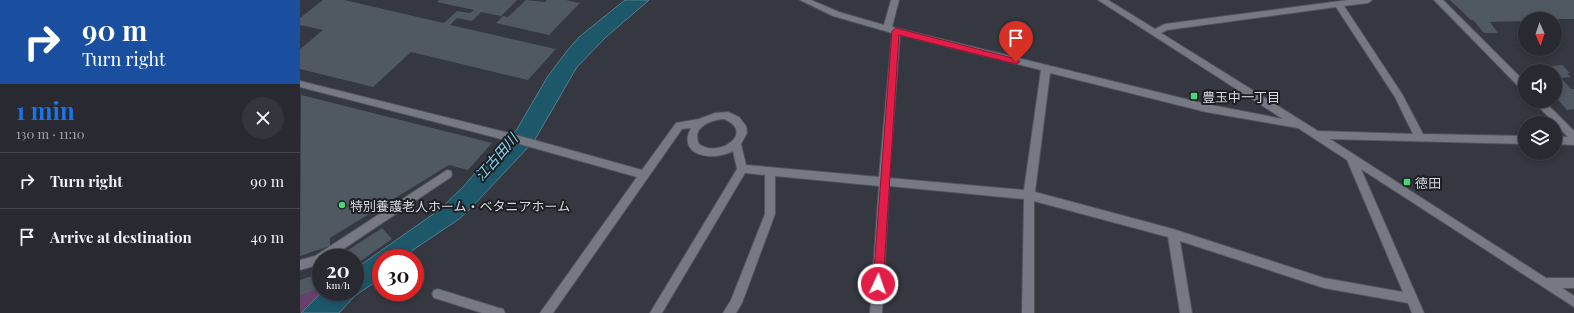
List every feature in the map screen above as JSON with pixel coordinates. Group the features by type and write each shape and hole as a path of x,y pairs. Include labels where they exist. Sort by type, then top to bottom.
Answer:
{"street":[{"path":"804,0 836,14 891,30 1206,108 1301,126"},
{"path":"876,313 891,30 895,0"},
{"path":"1102,0 1351,157 1574,302"},
{"path":"1155,33 1165,28 1368,0"},
{"path":"1438,0 1518,81"},
{"path":"1338,4 1399,96 1420,138"},
{"path":"1028,313 1029,195 1046,69"},
{"path":"300,84 500,135 644,175"},
{"path":"1545,108 1574,137"},
{"path":"725,115 738,120 742,126 742,132 736,144 729,149 713,153 705,152 699,150 694,145 692,140 696,127 701,122 708,118 725,115"},
{"path":"546,313 679,126 701,122"},
{"path":"1315,135 1518,140"},
{"path":"1562,140 1574,141"},
{"path":"656,313 742,169 736,144"},
{"path":"1351,157 1418,313"},
{"path":"742,169 1029,195 1173,234 1324,283 1413,299"},
{"path":"729,313 736,303 770,214 770,172"},
{"path":"300,265 318,260 446,174"},
{"path":"1173,234 1186,313"},
{"path":"1546,283 1574,283"},
{"path":"438,294 499,313"}],"shaded area":[{"path":"312,291 313,301 300,313 300,296"}],"water":[{"name":"江古田川","path":"625,0 649,0 605,38 577,67 534,141 470,209 459,219 414,249 383,249 439,210 464,186 482,165 485,166 517,129 548,76 579,37"},
{"path":"372,257 372,284 364,290 364,263"},
{"path":"313,301 350,301 339,313 301,313"}],"building":[{"path":"323,0 344,0 444,23 457,11 470,13 474,10 437,2 439,0 517,0 501,16 481,12 472,21 457,18 450,25 556,49 528,80 411,52 373,87 300,69 300,49 323,30 300,25 300,18"},
{"path":"526,0 545,2 547,0 566,0 580,3 549,35 496,23 503,16 508,17"},
{"path":"1450,0 1574,0 1574,19 1562,19 1562,12 1518,12 1518,21 1490,22 1498,33 1484,33 1473,20 1471,20"},
{"path":"1562,65 1570,73 1567,73 1571,77 1562,78"},
{"path":"1562,79 1571,89 1574,89 1574,109 1567,110 1562,105"},
{"name":"特別養護老人ホーム・ベタニアホーム","path":"301,95 492,143 468,170 449,165 330,238 330,246 321,249 312,249 312,252 300,256"},
{"path":"382,228 392,239 378,249 372,249 372,253 364,259 364,249 350,249"},
{"path":"312,276 312,291 300,296 300,280"}],"place":[{"name":"豊玉中一丁目","path":"1194,96"},
{"name":"徳田","path":"1407,182"},
{"name":"特別養護老人ホーム・ベタニアホーム","path":"342,205"}],"route":[{"path":"878,284 884,182 896,31 1016,62"}]}
